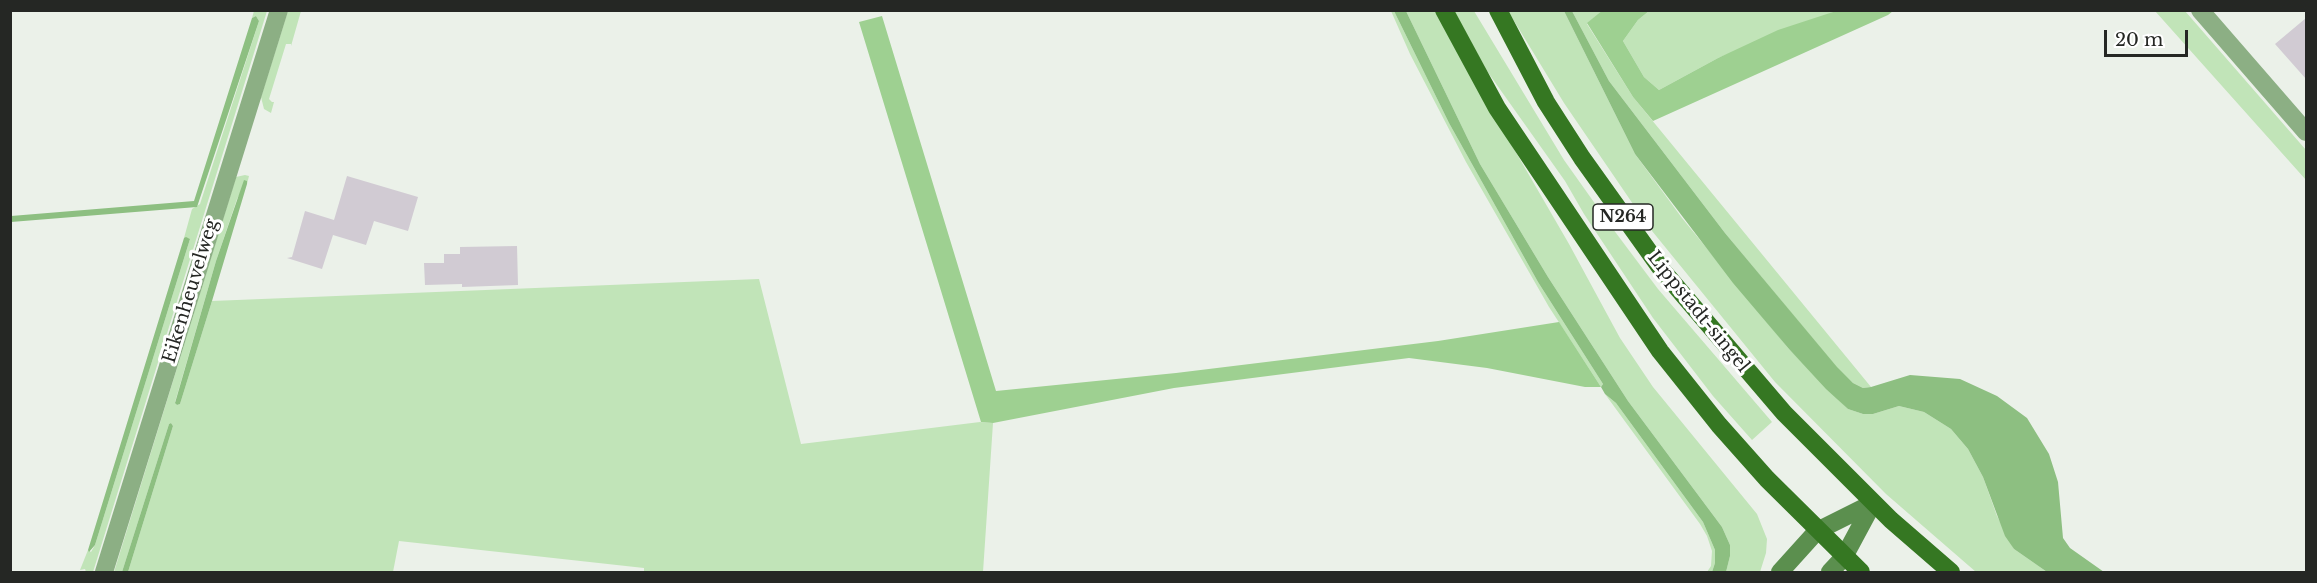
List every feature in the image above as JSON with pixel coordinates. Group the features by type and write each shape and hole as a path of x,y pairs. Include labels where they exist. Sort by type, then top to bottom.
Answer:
{"main road":[{"name":"N264","path":"1444,10 1497,108 1660,351 1767,479 1861,573"},
{"name":"Lippstadt-singel","path":"1498,10 1552,112 1601,186 1662,270 1784,413 1873,502 1951,573"}],"street":[{"name":"Eikenheuvelweg","path":"104,573 279,10"},
{"path":"2200,10 2307,132"},
{"path":"1780,573 1817,531 1873,502"},
{"path":"1830,573 1844,557 1873,502"}],"shaded area":[{"path":"1603,10 1649,11 1638,20 1623,41 1644,77 1659,90 1718,58 1778,30 1836,11 1893,11 1653,121 1633,97 1587,23"},
{"path":"254,11 267,11 93,572 86,572 85,569 80,570 88,550 91,552 95,545 190,239 184,238 192,209 200,204 259,21 256,16 252,18"},
{"path":"288,11 301,11 291,46 291,44 286,44 269,99 274,102 271,113 264,109 261,97"},
{"path":"1391,11 1394,11 1449,123 1538,282 1603,384 1601,387 1549,307 1466,162 1410,54"},
{"path":"1394,11 1406,11 1480,164 1548,277 1628,401 1722,527 1730,545 1726,572 1712,572 1715,550 1703,522 1616,403 1605,394 1601,387 1603,384 1538,282 1449,123"},
{"path":"1406,11 1436,11 1620,338 1653,387 1757,514 1767,539 1766,553 1760,572 1726,572 1730,545 1722,527 1628,401 1548,277 1480,164"},
{"path":"1454,11 1474,11 1564,160 1613,229 1658,289 1772,422 1752,440 1713,396 1653,318 1584,214 1565,181 1487,71"},
{"path":"1508,11 1564,11 1635,154 1682,218 1789,349 1848,409 1863,414 1873,414 1899,406 1924,412 1951,429 1968,449 1983,477 1997,516 2014,549 2047,572 1976,572 1886,494 1775,382 1648,226 1564,103"},
{"path":"1564,11 1572,11 1609,81 1725,233 1853,383 1863,388 1871,387 1910,375 1960,379 1997,396 2027,418 2049,454 2058,482 2063,538 2070,548 2104,572 2047,572 2014,549 2005,536 1983,477 1968,449 1951,429 1924,412 1899,406 1873,414 1863,414 1848,409 1826,389 1733,283 1635,154"},
{"path":"1572,11 1603,11 1587,24 1633,97 1871,387 1863,388 1853,383 1837,368 1725,233 1609,81"},
{"path":"1649,11 1836,11 1718,58 1659,90 1644,77 1623,41 1638,20"},
{"path":"2155,11 2185,11 2306,150 2306,180"},
{"path":"256,16 259,21 197,207 11,222 11,216 194,201 252,18"},
{"path":"882,16 996,391 1176,373 1438,341 1559,322 1601,387 1585,387 1487,368 1409,358 1174,388 993,423 981,422 859,22"},
{"path":"249,176 247,184 247,181 237,199 216,261 175,402 177,405 180,404 212,301 759,279 801,444 980,422 993,423 983,572 644,572 644,568 399,541 393,572 128,572 173,426 171,423 122,572 114,572 236,177"},
{"path":"244,180 247,184 180,404 177,405 175,403 216,261"},
{"path":"184,238 190,239 95,545 89,552"},
{"path":"1605,394 1616,403 1703,522 1715,550 1712,572 1707,572 1711,566 1712,551 1700,524"},
{"path":"169,424 173,426 128,572 122,572"}],"building":[{"path":"2306,18 2306,79 2275,44"},
{"path":"347,176 418,197 408,231 374,221 366,245 333,235 322,269 287,258 292,257 305,211 334,220"},
{"path":"517,246 518,285 462,287 462,284 425,285 424,263 444,263 444,254 460,254 460,247"}]}
